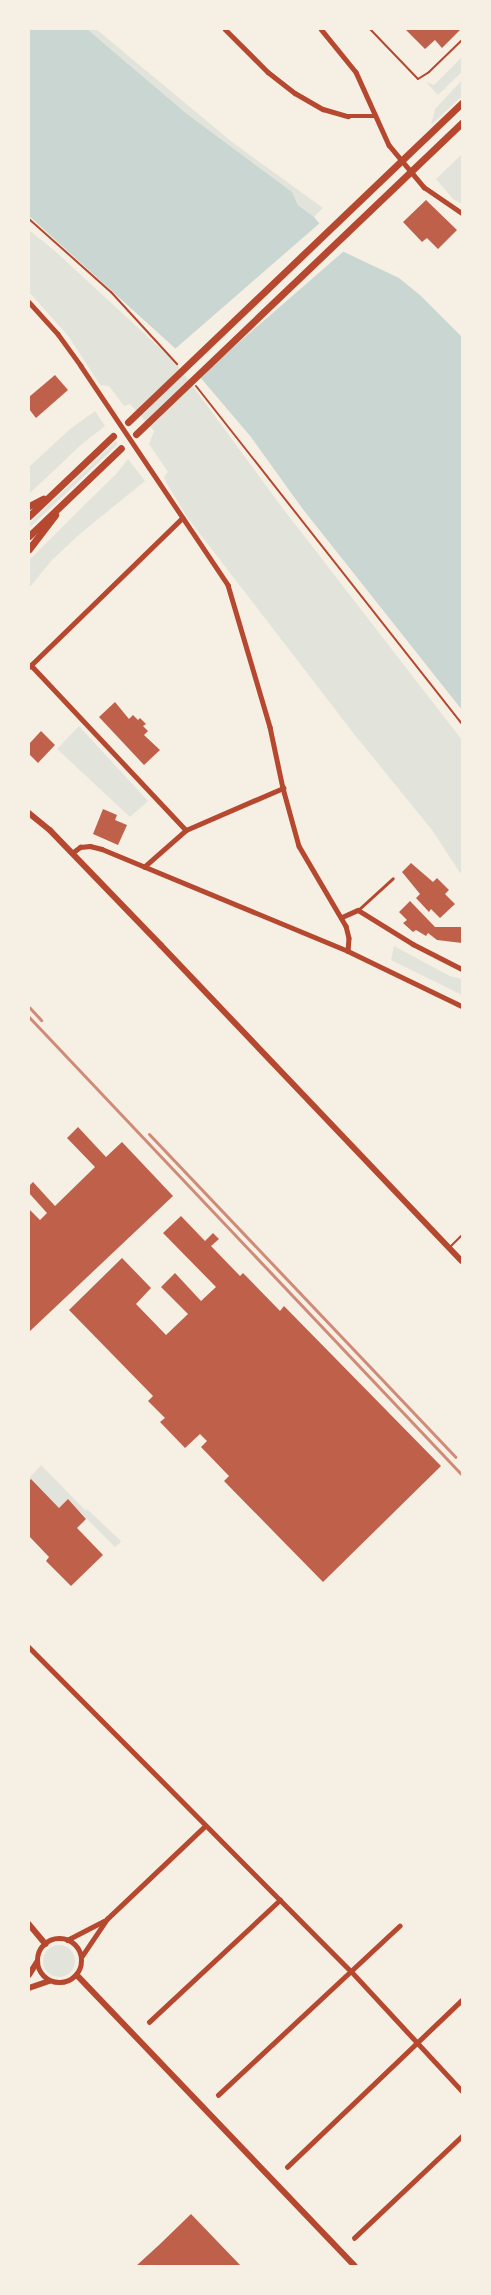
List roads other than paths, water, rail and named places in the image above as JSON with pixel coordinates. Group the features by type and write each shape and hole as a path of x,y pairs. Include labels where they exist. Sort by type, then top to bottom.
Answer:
{"main road":[{"path":"128,422 462,103"},
{"path":"136,434 462,122"},
{"path":"29,516 113,436"},
{"path":"29,536 120,448"},
{"path":"29,506 50,496"},
{"path":"29,548 45,530 62,504"}],"street":[{"path":"225,29 268,72 295,93 323,109 348,116 376,116"},
{"path":"321,29 356,72 389,144 424,187 462,213"},
{"path":"29,302 58,334 228,585 270,727 283,788 299,846 342,917 349,938 348,951"},
{"path":"182,518 30,666 186,830"},
{"path":"144,867 186,830 283,788"},
{"path":"29,813 50,830 462,1261"},
{"path":"72,853 80,847 90,846 102,849 348,951 462,1006"},
{"path":"342,917 358,910 393,878"},
{"path":"358,910 420,948 462,969"},
{"path":"29,1647 351,1971 462,2091"},
{"path":"82,1956 107,1919 205,1826"},
{"path":"149,2022 280,1900"},
{"path":"67,1940 107,1919"},
{"path":"29,1924 46,1944"},
{"path":"218,2095 399,1926"},
{"path":"29,1988 49,1981 64,1983 77,1975 82,1963 82,1956 79,1949 67,1940 60,1939 46,1944 41,1949 38,1962 39,1969 49,1981"},
{"path":"29,1975 38,1962"},
{"path":"77,1975 356,2266"},
{"path":"287,2167 462,2000"},
{"path":"354,2238 462,2136"}],"lane":[{"path":"370,29 418,79 429,72 462,40"},
{"path":"449,1248 462,1235"}],"railway":[{"path":"29,1007 41,1020"},
{"path":"29,1017 462,1475"},
{"path":"149,1134 455,1457"}]}
